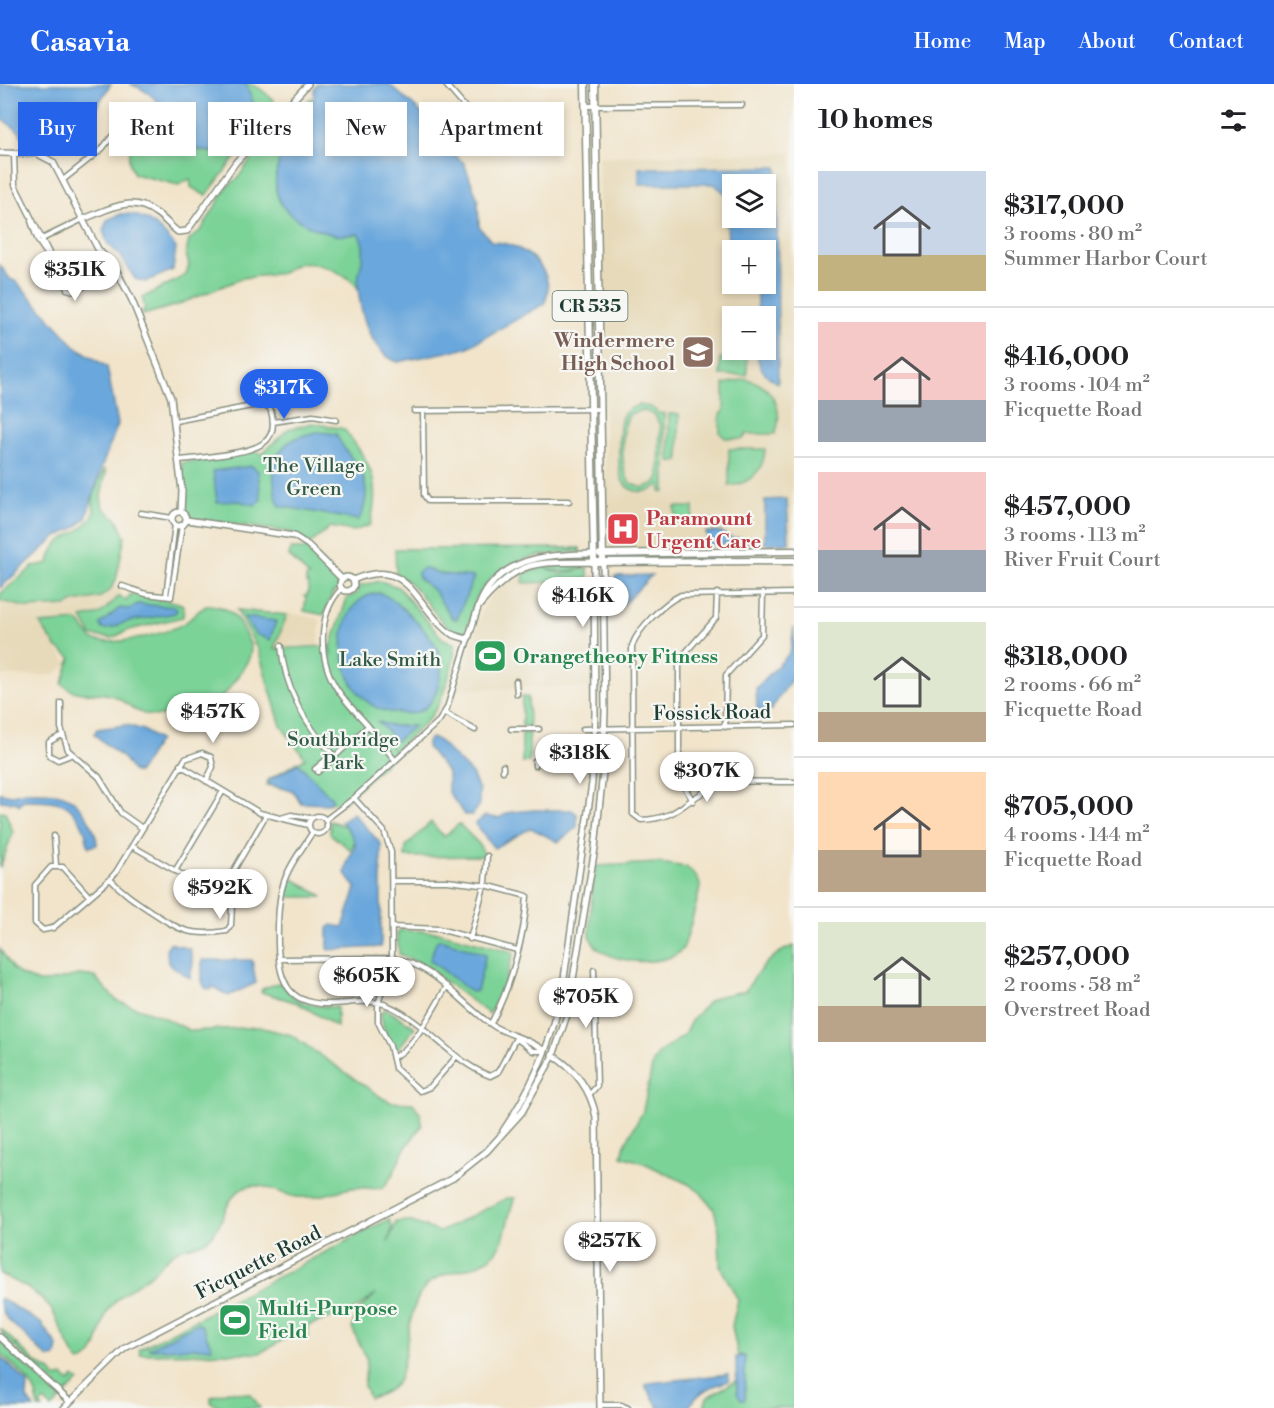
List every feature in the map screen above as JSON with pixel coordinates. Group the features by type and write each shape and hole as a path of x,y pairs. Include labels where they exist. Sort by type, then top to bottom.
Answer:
{"main road":[{"name":"CR 535","path":"585,84 594,562"},
{"name":"CR 535","path":"595,84 603,554"},
{"path":"587,203 597,203"},
{"path":"594,554 794,551"},
{"path":"603,554 603,562"},
{"path":"594,562 794,561"}],"street":[{"path":"42,239 113,206 133,204 155,212 178,232 187,231 236,162 308,84"},
{"path":"445,84 461,102"},
{"path":"585,106 742,105"},
{"path":"63,180 100,151 109,140"},
{"path":"0,153 38,154 48,158 63,180 98,249 116,270 134,305 165,381 175,421 182,491 181,512 184,523 168,597"},
{"path":"14,153 14,183 70,291 116,270"},
{"path":"31,218 38,241 53,261"},
{"path":"175,421 262,404 270,408 273,422 269,437 255,448 179,460"},
{"path":"414,411 602,409"},
{"path":"423,411 424,495 428,501 569,501"},
{"path":"273,422 313,416 336,420"},
{"path":"141,513 172,518 181,512"},
{"path":"168,597 175,524 172,518"},
{"path":"175,524 184,523 294,536 308,545 342,579"},
{"path":"325,820 354,798 445,713 479,606 497,584 510,572 548,556 594,554"},
{"path":"510,572 531,564 594,562"},
{"name":"Ficquette Road","path":"479,1159 506,1127 545,1051 559,1005 585,844 595,729 594,562"},
{"name":"Ficquette Road","path":"64,1408 125,1348 437,1188 479,1159 522,1112 554,1056 570,1005 587,898 601,794 605,728 603,562"},
{"path":"342,579 348,577 353,580 378,574 402,580 412,587 447,631 468,639"},
{"path":"342,579 341,589 330,606 325,622 326,664 338,690 395,760"},
{"path":"341,589 345,592 352,589 353,580"},
{"path":"122,586 146,594 168,597"},
{"path":"693,801 679,778 679,660 716,618 717,593"},
{"path":"725,727 726,675 762,635 763,593"},
{"path":"794,593 689,594 675,598 634,640 632,728 634,816 641,820 664,818 704,792 725,784 794,783"},
{"path":"281,646 287,680 297,705 310,727 334,756"},
{"path":"516,681 517,694"},
{"path":"61,703 62,735 71,755 99,777 121,813 142,828"},
{"path":"445,713 476,730"},
{"name":"Fossick Road","path":"583,729 794,725"},
{"path":"316,771 368,726"},
{"path":"511,729 539,729"},
{"path":"62,735 49,742 49,755 58,760 71,755"},
{"path":"56,866 38,879 35,885 34,920 37,927 43,930 53,928 110,879 180,765 189,756 208,754 214,764 206,781"},
{"path":"180,765 266,815 308,825 312,833 318,835 327,827 325,820 319,816 312,818 291,815 280,818"},
{"path":"174,871 223,791"},
{"path":"354,798 387,837 391,852 392,958 378,1004 378,1022 398,1073 423,1091 430,1087 456,1056"},
{"path":"110,879 129,898 168,924 189,932 229,929 231,885 236,865 266,815"},
{"path":"308,825 312,818"},
{"path":"312,833 283,884 280,906 280,959 281,973 287,987 305,1001 318,1004 378,1004 403,1013 456,1056 487,1075 494,1076 516,1038"},
{"path":"54,836 56,866"},
{"path":"132,846 197,884 231,885"},
{"path":"470,939 483,886 487,856"},
{"path":"56,866 66,869 89,896"},
{"path":"392,880 438,880 483,886 527,896 508,989 491,1023"},
{"path":"392,927 432,927 517,950"},
{"path":"280,959 392,958 421,970 447,986 491,1023 554,1056 576,1074 589,1095 596,1117 600,1407 621,1405 628,1408"},
{"path":"589,1095 597,1086 594,970"},
{"path":"393,1057 402,1053 447,986"},
{"path":"1,1338 70,1402"}],"shaded area":[{"name":"Windermere High School","path":"791,153 792,548 611,550 607,545 599,156"},
{"path":"548,565 581,565 589,568 590,687 459,689 481,614 488,600 510,577 530,568"},
{"path":"114,586 122,590 112,605 102,612 75,620 40,622 41,628 68,664 54,675 0,676 0,602 32,609 69,607 75,602 103,598"},
{"path":"288,613 320,619 318,646 274,649"}],"green space":[{"path":"246,84 258,87 274,102 252,102"},
{"path":"196,148 208,151 208,156 236,156 206,196 191,187 190,179 178,185 134,174 130,164 129,156 196,156"},
{"path":"253,156 281,156 276,183 278,197 285,208 323,227 345,234 359,234 363,254 359,290 350,279 335,271 319,265 301,263 283,273 243,278 177,305 143,315 145,308 142,298 186,275 189,265 186,254 189,240 202,229 227,187 238,178"},
{"path":"720,358 722,360 747,360 747,375 720,375"},
{"path":"746,379 763,387 774,399 778,416 775,434 747,434 743,439 725,438 720,433 720,416 724,411 724,384"},
{"path":"639,405 651,407 660,414 664,413 665,492 661,492 660,484 650,490 633,490 624,483 621,477 619,446 621,419 626,412","holes":["642,410 655,415 660,426 659,477 655,483 643,488 630,483 624,468 622,448 624,429 630,414"]},
{"path":"669,414 679,414 679,461 669,461"},
{"name":"The Village Green","path":"312,423 344,429 361,452 374,484 375,496 370,525 354,531 330,527 310,544 290,532 194,519 184,510 185,490 181,463 255,451 262,454 288,429"},
{"path":"729,449 765,449 759,470 749,479 729,486"},
{"path":"104,469 106,472 101,496 103,508 117,519 125,536 116,580 110,590 101,597 74,602 67,606 29,608 0,601 0,594 34,566 49,563 56,546 88,523 94,513 94,497"},
{"path":"675,507 693,507 693,522 676,522"},
{"path":"307,547 338,580 338,589 332,594 324,615 304,611 306,598 304,596 307,596 309,583 306,583 306,578 309,576 289,556 291,549"},
{"path":"580,548 580,552 550,554 521,561 495,575 476,600 468,627 463,635 446,626 416,589 396,574 395,549"},
{"path":"543,565 587,565 566,572 545,568 562,574 588,568 588,581 523,583 524,573 543,568"},
{"name":"Southbridge Park","path":"380,581 398,587 442,638 455,644 451,670 444,691 428,720 394,750 388,743 396,753 343,803 301,803 294,791 267,785 268,780 305,758 281,726 258,650 237,610 287,615 274,649 329,646 332,657 331,646 347,598 356,594 359,586"},
{"path":"131,594 179,603 184,606 183,617 129,630 112,638 92,636 82,618 100,614 119,596 126,600"},
{"path":"209,605 226,609 234,615 249,642 250,655 245,666 216,703 202,710 174,715 143,714 113,696 81,693 69,689 62,684 71,658 57,648 40,624 78,621 93,640 127,640 167,631 189,620"},
{"path":"522,697 528,697 529,726 522,726"},
{"path":"522,733 529,733 529,762 522,762"},
{"path":"0,811 5,812 13,832 0,868"},
{"path":"330,821 345,826 355,839 351,850 330,834"},
{"path":"431,822 444,837 459,824 479,844 485,856 405,857 406,846"},
{"path":"659,863 686,867 698,879 700,885 682,950 661,960 647,961 633,961 607,954 597,947 590,933 596,866"},
{"path":"292,878 322,896 322,897 286,897"},
{"path":"401,930 438,932 514,952 504,986 489,1014 423,965 399,954 397,933"},
{"path":"794,946 794,1408 704,1408 707,1397 736,1381 737,1393 742,1355 738,1356 732,1326 738,1300 720,1266 719,1230 714,1209 700,1192 688,1184 644,1163 622,1156 625,1144 643,1111 653,1062 659,1053 684,1035 691,1021 709,1001 719,996 745,991 772,958"},
{"path":"0,949 13,969 21,975 38,982 78,975 90,976 96,978 117,1001 158,1015 191,1031 259,1027 291,1035 384,1099 391,1102 413,1103 420,1113 422,1125 404,1150 392,1176 383,1188 355,1188 318,1196 297,1197 257,1186 244,1188 232,1198 218,1227 208,1239 174,1252 151,1274 113,1303 105,1315 96,1347 87,1359 80,1362 73,1354 46,1303 28,1288 0,1274"},
{"path":"281,982 298,1000 312,1005 337,1007 337,1027 298,1003 261,992 262,989"},
{"path":"386,1009 415,1027 398,1049 388,1038 382,1022 381,1012"},
{"path":"507,1198 515,1198 501,1244 497,1250 480,1264 439,1277 422,1291 413,1310 399,1380 382,1394 369,1398 364,1386 367,1360 352,1328 357,1312 376,1294 350,1313 343,1313 308,1326 308,1337 305,1338 300,1330 260,1353 140,1354 139,1349 389,1219 392,1227 388,1243 396,1222 409,1221 440,1232"},
{"path":"0,1328 35,1362 51,1371 56,1378 63,1376 70,1382 74,1377 79,1381 66,1394 63,1392 5,1338"},
{"path":"0,1340 61,1399 52,1408 44,1401 40,1405 43,1408 38,1408 35,1391 31,1384 0,1353"},
{"path":"228,1391 251,1394 260,1408 224,1408 211,1403 211,1397"}],"water":[{"path":"0,84 111,84 97,106 97,102 18,102 18,131 2,119"},
{"path":"130,84 246,84 253,102 208,102 208,151 196,148 196,102 158,102 144,90"},
{"path":"317,84 389,84 419,111 419,156 455,156 464,163 478,200 479,227 492,242 515,247 535,261 547,280 548,292 544,304 466,348 398,362 388,357 373,340 363,317 358,277 363,246 358,234 338,236 310,227 287,211 278,197 276,185 281,156 313,156 314,89"},
{"path":"777,167 778,383 768,377 758,360 776,360 776,306 757,306 757,294 776,294 776,240 728,240 727,228 776,228 776,174 722,174 722,191 714,184 639,184 639,168"},
{"path":"121,214 146,219 165,235 176,248 173,270 145,282 135,279 121,256 108,244 103,231 107,220"},
{"path":"0,265 10,279 17,282 75,346 107,367 118,424 86,518 75,528 56,537 0,588"},
{"path":"318,432 336,434 362,473 366,491 365,503 358,520 280,506 278,503 274,472 278,454 290,442 307,434"},
{"path":"252,466 258,471 261,500 255,505 238,501 217,502 213,471"},
{"path":"787,499 789,543 765,544 765,500"},
{"path":"706,532 721,532 731,538 754,538 757,542 709,545"},
{"path":"423,568 442,574 474,577 457,619 452,618 434,591 419,578 418,572"},
{"path":"652,575 616,612 615,576"},
{"name":"Lake Smith","path":"379,593 413,618 439,652 441,667 439,684 428,706 417,712 403,713 377,708 360,695 349,676 343,654 343,633 349,614 361,600"},
{"path":"138,604 175,607 177,610 175,613 130,621 102,629 100,624 120,608 129,609"},
{"path":"244,617 276,621 270,640 255,634"},
{"path":"794,627 794,675 771,710 757,710 756,688 790,653"},
{"path":"378,722 393,726 414,726 396,741"},
{"path":"127,725 143,730 159,740 138,773 132,771 125,760 94,734 97,729"},
{"path":"431,738 438,740 472,774 479,790 479,806 472,815 465,815 448,792 448,773 427,747 427,742"},
{"path":"298,763 333,799 328,804 301,803 293,791 268,784 269,780"},
{"path":"25,792 61,794 74,801 91,823 97,845 89,847 79,819 73,811 60,803 23,800 19,805 16,802 0,801 0,793 12,795"},
{"path":"572,810 577,814 577,827 558,842 531,828 494,848 475,824 485,816 498,818 511,812"},
{"path":"353,813 381,844 381,947 328,950 328,928 332,925 343,927 356,888 345,873 355,844 341,821"},
{"path":"440,939 486,954 477,991 471,992 430,960 436,942"},
{"path":"170,943 190,949 193,963 190,978 169,964 166,949"},
{"path":"202,960 252,960 256,983 228,996 212,986 211,990 205,988 202,981"},
{"path":"0,1298 41,1323 58,1347 56,1356 49,1358 5,1316"},
{"path":"197,1323 202,1326 212,1348 148,1349"},
{"path":"0,1356 28,1383 27,1399 34,1408 0,1408"},
{"path":"745,1356 745,1400 741,1400 737,1393 736,1357"},
{"path":"728,1374 729,1381 706,1390 688,1408 659,1408 646,1387 646,1384 650,1383"}],"place":[{"name":"Windermere High School","path":"698,352"},
{"name":"Paramount Urgent Care","path":"623,529"},
{"name":"Orangetheory Fitness","path":"490,656"},
{"name":"Multi-Purpose Field","path":"235,1320"}]}
